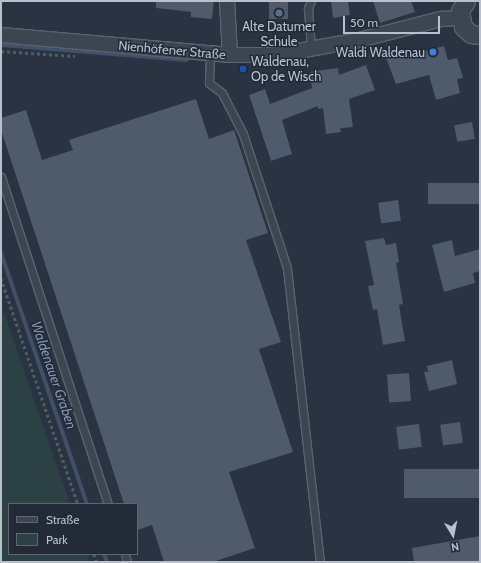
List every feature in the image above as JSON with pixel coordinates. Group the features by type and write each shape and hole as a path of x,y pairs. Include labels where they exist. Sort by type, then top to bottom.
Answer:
{"street":[{"path":"227,1 230,55"},
{"path":"466,1 460,11 459,18 463,28 471,34 480,35"},
{"name":"Nienhöfener Straße","path":"1,35 210,54 276,55 311,49 441,19 459,18"}],"lane":[{"path":"311,1 308,8 311,49"},
{"path":"210,54 209,84 222,93 242,134 287,268 320,562"},
{"path":"1,177 108,503"}],"path":[{"path":"1,278 78,503"}],"green space":[{"path":"1,304 70,503 8,503 8,555 88,555 90,562 1,562"}],"building":[{"path":"156,1 214,1 212,19 191,17 191,12 156,8"},
{"name":"Alte Datumer Schule","path":"269,1 288,1 288,19 269,19"},
{"path":"331,1 348,1 350,15 333,18"},
{"path":"373,1 411,1 415,12 380,23"},
{"path":"444,46 448,60 457,58 463,78 457,79 460,93 436,100 429,75 396,84 386,58 404,54 405,56"},
{"path":"366,65 375,90 349,99 353,127 340,128 341,132 326,134 323,108 318,109 318,106 282,120 292,154 271,161 249,95 265,89 270,104 312,88 310,72 338,68 339,75"},
{"path":"196,99 209,139 234,130 268,233 246,240 281,342 259,349 293,452 229,472 255,548 213,562 164,562 152,525 138,530 138,503 124,503 1,130 1,118 26,110 42,160 73,150 69,140"},
{"path":"472,122 475,139 457,142 454,125"},
{"path":"428,183 480,183 480,204 428,204"},
{"path":"398,200 401,221 381,224 378,203"},
{"path":"384,238 386,245 396,243 399,262 396,263 403,304 399,305 405,341 383,345 377,309 373,310 368,286 374,285 365,241"},
{"path":"452,240 455,256 480,249 480,271 473,273 475,283 444,292 432,245"},
{"path":"452,360 457,384 429,391 424,372 428,372 427,366"},
{"path":"409,373 411,401 389,402 387,375"},
{"path":"460,422 463,443 443,446 440,425"},
{"path":"419,424 422,447 399,450 396,427"},
{"path":"404,469 480,469 480,498 404,498"},
{"path":"480,536 480,562 414,562 412,548"}],"waterway":[{"path":"1,45 186,60"},
{"name":"Waldenauer Graben","path":"1,253 87,503"},
{"name":"Waldenauer Graben","path":"104,555 107,562"}],"place":[{"name":"Alte Datumer Schule","path":"279,13"},
{"name":"Waldi Waldenau","path":"433,52"},
{"name":"Waldenau, Op de Wisch","path":"243,69"}]}
